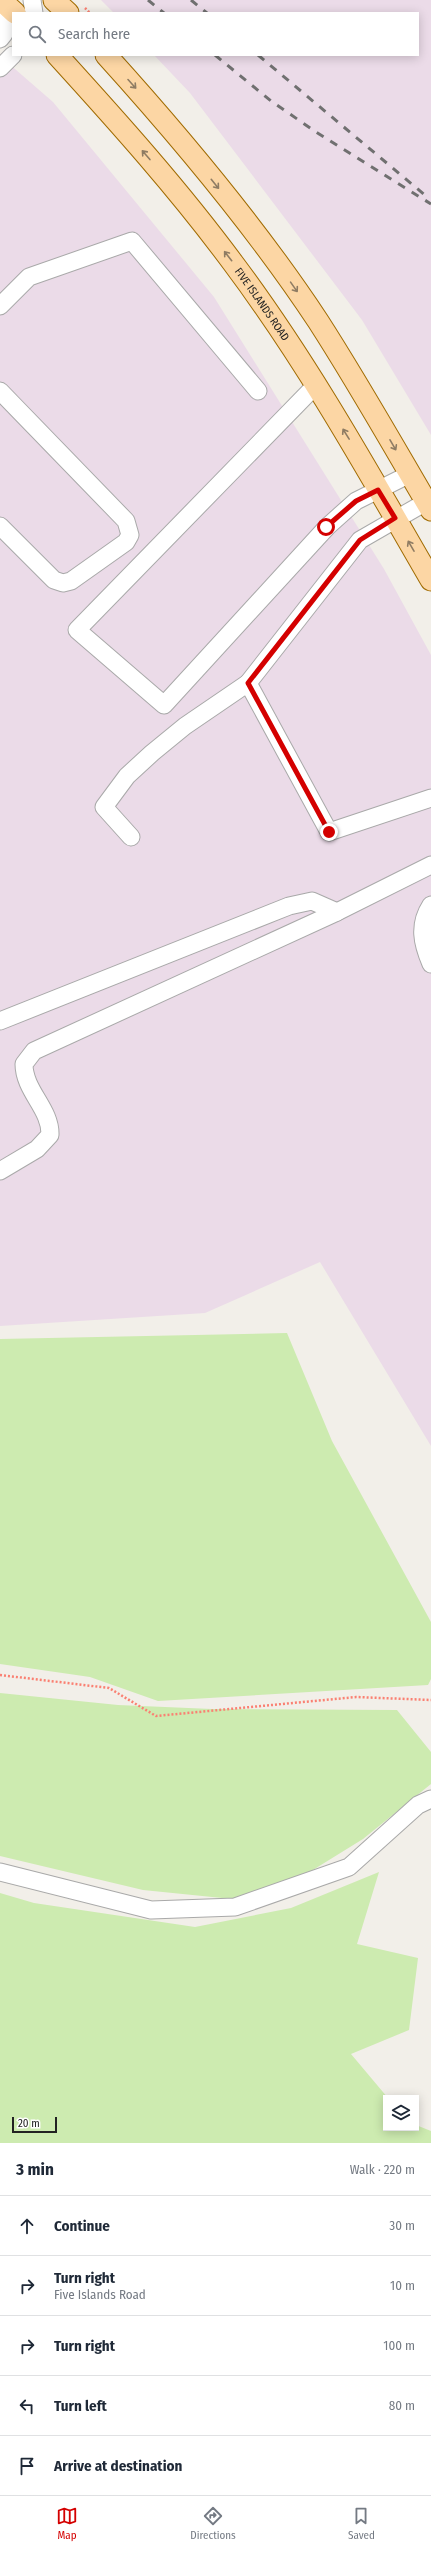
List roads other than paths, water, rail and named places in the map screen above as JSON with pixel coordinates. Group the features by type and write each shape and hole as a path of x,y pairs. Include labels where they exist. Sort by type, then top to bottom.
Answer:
{"main road":[{"path":"54,0 67,12"},
{"name":"FIVE ISLANDS ROAD","path":"58,56 113,116 190,207 238,270 315,386 431,580"},
{"path":"107,56 141,94 261,240 318,321 428,506"}],"street":[{"path":"32,0 34,12"},
{"path":"0,38 4,34 8,7"},
{"path":"0,68 12,56"},
{"path":"0,306 29,277 132,241 258,390"},
{"path":"315,386 77,630 164,705 326,527 356,501 410,474"},
{"path":"0,391 126,521 130,535 126,542 71,581 63,583 54,580 0,526"},
{"path":"131,837 104,807 127,776 185,726 248,683 360,540 395,518 428,506"},
{"path":"248,683 329,832 431,798"},
{"path":"0,1171 37,1149 50,1135 47,1120 25,1078 24,1064 34,1051 337,912 431,865"},
{"path":"0,1021 289,906 312,902 321,903 337,912"},
{"path":"431,905 426,913 422,929 424,948 431,964"},
{"path":"0,1872 151,1910 235,1907 350,1867 418,1805 431,1799"}],"railway":[{"path":"148,0 163,12"},
{"path":"191,0 206,12"},
{"path":"216,56 271,101 316,132 431,204"},
{"path":"259,56 426,196"}]}
